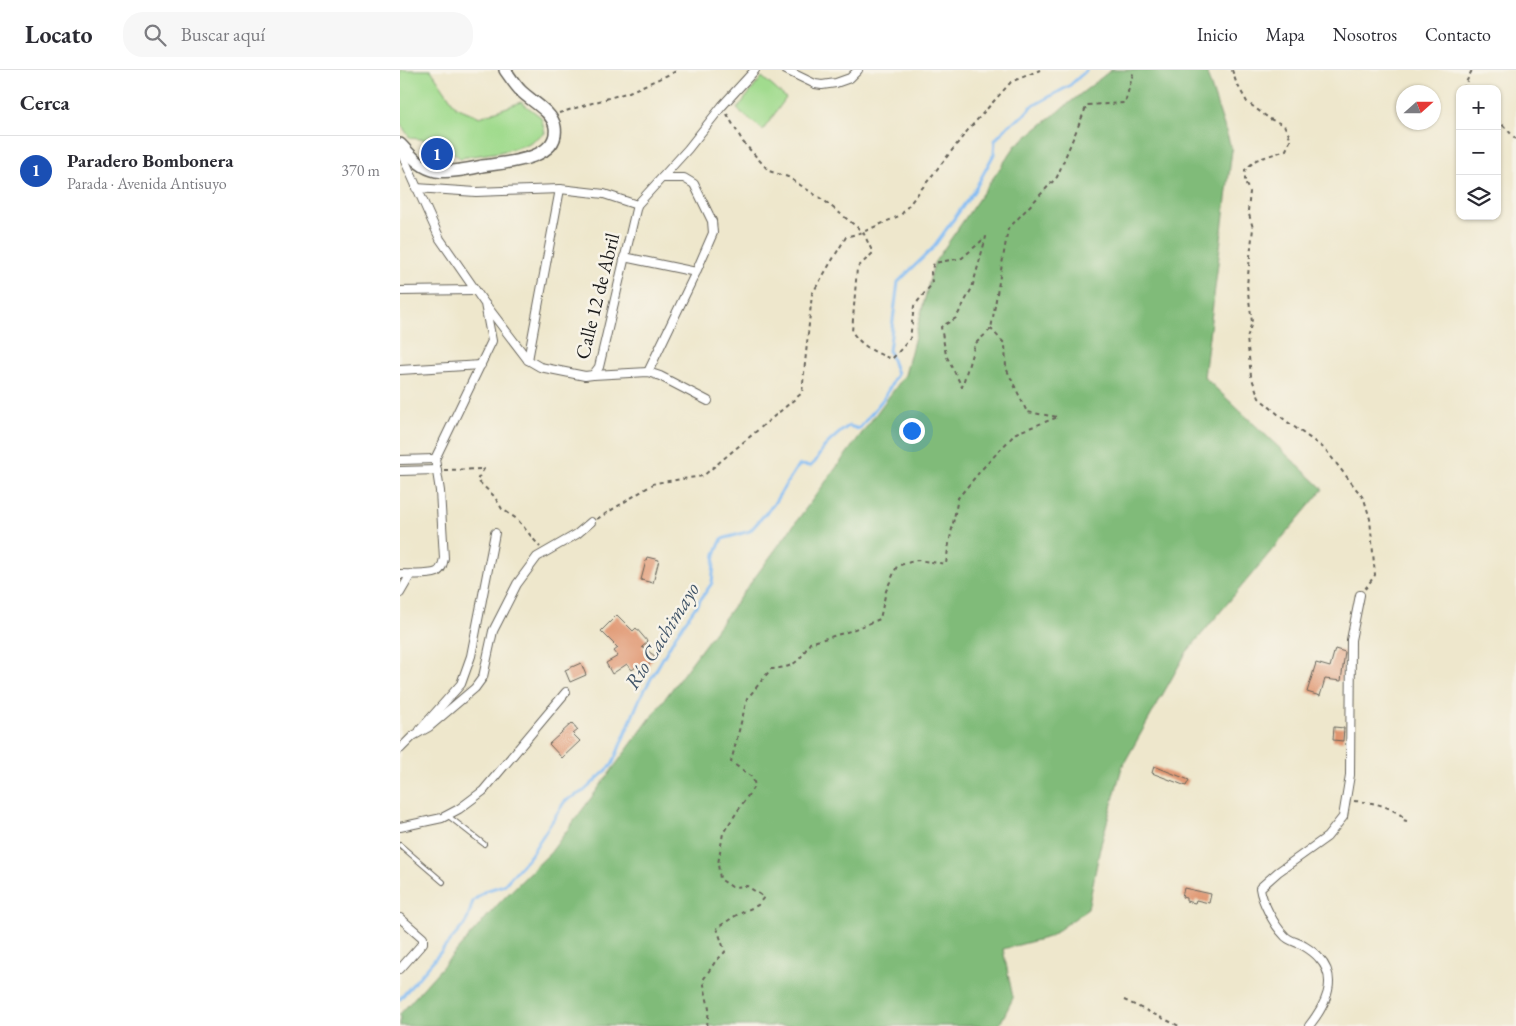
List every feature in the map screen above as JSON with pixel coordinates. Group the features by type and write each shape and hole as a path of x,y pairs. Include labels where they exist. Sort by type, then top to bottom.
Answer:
{"street":[{"path":"400,144 420,165 436,171 450,171 527,159 546,149 556,136 555,124 550,116 520,90 505,70"},
{"path":"416,188 476,192 560,189 604,194 637,205 688,149 722,106 755,70"},
{"path":"786,70 815,84 836,83 850,78 858,70"},
{"path":"400,150 440,239 485,304 528,360"},
{"path":"648,372 713,233 712,222 694,184 684,178 662,178"},
{"path":"528,360 560,189"},
{"name":"Calle 12 de Abril","path":"528,360 540,367 585,376 593,375 599,367 637,205"},
{"path":"624,257 696,272"},
{"path":"400,291 475,290"},
{"path":"400,574 437,572 442,567 444,558 437,470 434,459 492,341 485,304"},
{"path":"400,370 481,365"},
{"path":"593,375 648,372 660,376 708,401"},
{"path":"400,460 434,459"},
{"path":"400,471 437,470"},
{"path":"413,736 429,727 475,688 483,677 494,631 517,584 537,556 576,534 591,522"},
{"path":"400,749 461,684 471,656 495,533"},
{"path":"400,593 410,574"},
{"path":"1309,1026 1322,1010 1330,984 1328,972 1320,958 1302,944 1284,937 1262,898 1260,888 1278,872 1327,837 1343,817 1347,800 1350,766 1351,640 1360,594"},
{"path":"400,827 447,816 482,791 566,692"},
{"path":"400,918 422,938 423,943 400,969"}],"lane":[{"path":"447,816 484,844"},
{"path":"400,845 443,882"}],"path":[{"path":"550,116 629,92 679,70"},
{"path":"591,522 655,483 703,476 802,393 812,294 846,237 863,232 901,215 968,130 1011,82 1040,70"},
{"path":"722,106 744,142 769,171 788,177 826,202 863,232 873,253 857,268 852,332 859,342 877,354 892,360 910,339 914,306 932,284 931,272 934,263 962,258 986,237 972,288 956,318 941,328 946,355 962,387 975,344 991,329 1008,229 1057,177 1087,105 1125,103 1134,70"},
{"path":"1232,70 1247,102 1270,119 1284,125 1291,139 1286,150 1256,160 1245,170 1245,183 1250,192 1248,211 1253,228 1247,285 1252,322 1247,338 1250,376 1259,398 1325,449 1364,499 1370,519 1375,575 1360,594"},
{"path":"1465,85 1472,70"},
{"path":"1501,123 1516,139"},
{"path":"707,1026 709,1009 703,980 715,962 725,952 717,928 735,916 758,905 764,897 747,886 732,887 720,879 718,864 723,833 755,786 752,777 731,762 747,699 771,669 789,667 802,657 810,643 850,631 880,619 886,591 897,566 917,560 946,564 958,498 982,468 1016,433 1058,417 1027,412 1006,368 1004,344 991,329"},
{"path":"437,470 484,469 477,480 494,496 502,509 518,519 544,552"},
{"path":"1347,800 1374,802 1394,810 1402,816 1403,820 1407,821"},
{"path":"1124,1000 1179,1026"}],"green space":[{"path":"400,70 431,70 456,107 480,117 521,102 541,117 545,133 526,145 500,152 460,158 437,141 410,138 400,123"},
{"path":"1111,70 1208,70 1207,74 1232,150 1204,377 1323,489 1186,653 1122,767 1100,848 1088,909 1049,937 1003,949 1013,998 999,1026 400,1026 400,1014 501,901 551,852 905,375 934,263 1016,145"},
{"path":"762,77 786,98 763,130 737,109"}],"building":[{"path":"647,557 659,560 653,583 641,580"},
{"path":"617,615 633,631 636,628 648,642 642,647 655,656 645,670 639,665 632,670 627,664 612,674 606,663 618,656 614,651 618,648 601,631"},
{"path":"1335,649 1345,652 1341,681 1325,679 1320,696 1307,692 1316,663 1330,667"},
{"path":"581,663 586,675 570,682 565,670"},
{"path":"572,723 578,730 573,734 580,741 562,758 549,744"},
{"path":"1334,727 1344,728 1343,741 1333,740"},
{"path":"1154,766 1189,780 1186,786 1152,773"},
{"path":"1184,888 1211,894 1209,903 1196,900 1195,903 1186,901 1186,898 1182,897"}],"waterway":[{"name":"Río Cachimayo","path":"400,999 464,925 473,901 485,891 504,885 530,856 565,801 584,791 612,765 640,698 676,635 712,583 715,554 722,539 750,531 773,505 800,465 811,466 824,447 849,426 859,429 884,398 897,374 889,351 898,282 932,249 974,191 994,154 995,140 1009,125 1023,116 1031,107 1069,86 1087,70"}],"place":[{"name":"Paradero Bombonera","path":"437,154"}]}
